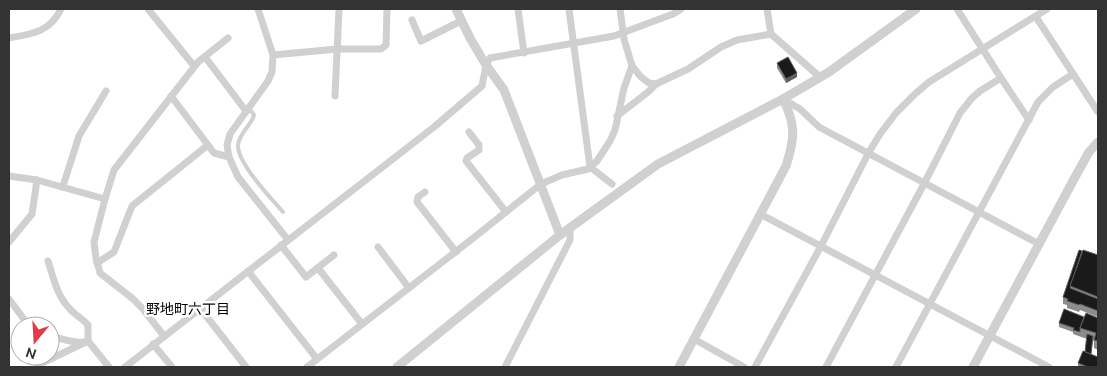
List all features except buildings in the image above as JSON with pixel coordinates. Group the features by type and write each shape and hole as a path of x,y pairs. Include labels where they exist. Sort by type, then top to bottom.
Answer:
{"street":[{"path":"9,38 24,36 50,26 61,9"},
{"path":"148,9 194,66"},
{"path":"258,9 273,55 272,72 268,81 230,134 227,144 229,157 238,177 288,240"},
{"path":"335,96 338,9"},
{"path":"273,55 337,49 381,50 386,45 387,9"},
{"path":"456,9 470,38 504,90 560,235"},
{"path":"518,9 524,53"},
{"path":"569,9 590,167 612,184"},
{"path":"620,9 624,39 632,66 641,77 649,83 656,84"},
{"path":"125,367 434,127 482,86 486,65 490,58 614,36 681,9"},
{"path":"767,9 771,34 820,77"},
{"path":"397,367 560,235 658,164 783,99 829,72 916,9"},
{"path":"957,9 1029,120"},
{"path":"755,367 821,246 869,152 891,120 929,82 1048,9"},
{"path":"1036,17 1098,112"},
{"path":"412,20 421,41 461,21"},
{"path":"617,116 656,84 688,69 721,47 737,40 771,34"},
{"path":"164,336 132,298 100,274 94,242 114,170 194,66 228,38"},
{"path":"205,57 247,109"},
{"path":"307,367 541,184 562,175 588,169 597,161 615,130 624,88 632,66"},
{"path":"896,367 1038,102 1053,87 1072,74"},
{"path":"826,367 960,113 980,91 1001,78"},
{"path":"63,186 79,136 106,91"},
{"path":"171,96 214,153 229,157"},
{"path":"783,99 800,108 820,127 1039,244"},
{"path":"679,367 786,166 793,136 792,121 783,99"},
{"path":"469,132 480,145 479,150 467,158 466,161 506,212"},
{"path":"973,367 1089,152 1098,142"},
{"path":"97,264 114,252 132,206 208,145"},
{"path":"9,176 63,186 105,199"},
{"path":"9,242 32,214 37,180"},
{"path":"425,192 418,197 418,202 456,252"},
{"path":"760,214 1049,367"},
{"path":"505,367 570,240 570,228"},
{"path":"281,245 306,277 334,255"},
{"path":"378,247 409,288"},
{"path":"48,261 62,299 69,309 88,325 88,341 109,367"},
{"path":"318,268 362,324"},
{"path":"248,271 317,359"},
{"path":"10,302 21,316"},
{"path":"200,308 246,367"},
{"path":"60,339 77,343 88,341"},
{"path":"694,340 744,367"},
{"path":"37,367 88,341"},
{"path":"153,344 172,367"}],"lane":[{"path":"247,109 254,115 252,121 241,135 238,145 240,156 283,212"}],"district":[{"name":"野地町六丁目","path":"188,309"}]}
